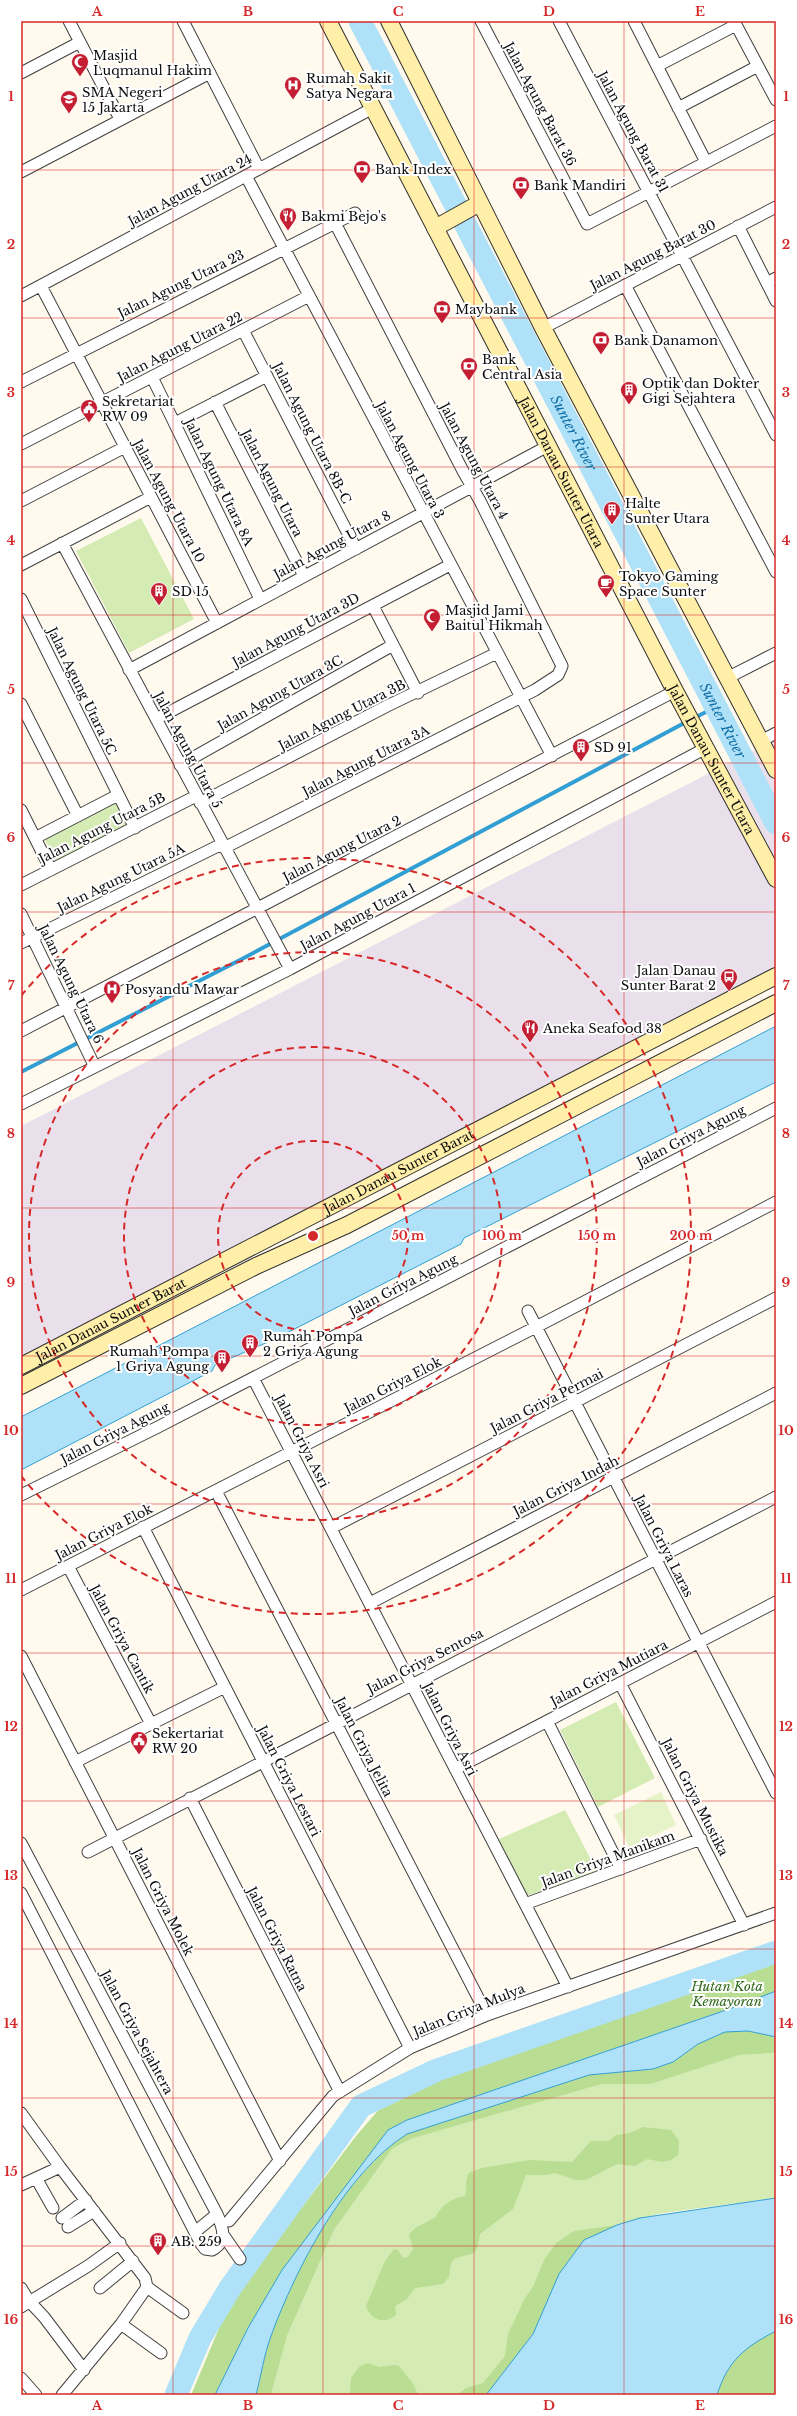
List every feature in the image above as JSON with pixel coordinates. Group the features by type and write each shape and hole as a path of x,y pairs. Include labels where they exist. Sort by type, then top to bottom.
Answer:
{"main road":[{"name":"Jalan Danau Sunter Utara","path":"328,21 373,108 440,225 548,446 675,691 776,879"},
{"path":"389,21 476,205 543,328 776,770"},
{"path":"440,225 476,205"},
{"name":"Jalan Danau Sunter Barat","path":"21,1366 776,976"},
{"name":"Jalan Danau Sunter Barat","path":"21,1386 256,1266 347,1225 776,1003"},
{"path":"535,1101 547,1122"},
{"path":"81,1336 89,1350"}],"street":[{"path":"69,21 120,119"},
{"path":"183,21 259,169"},
{"name":"Jalan Agung Barat 36","path":"481,21 587,224 648,191"},
{"name":"Jalan Agung Barat 31","path":"559,21 776,435"},
{"path":"638,22 657,66 706,162"},
{"path":"657,66 735,23 776,100"},
{"path":"21,74 80,42"},
{"path":"678,108 758,66"},
{"path":"21,172 210,73"},
{"name":"Jalan Agung Utara 24","path":"21,296 373,108"},
{"path":"648,191 776,126"},
{"name":"Jalan Agung Utara 3","path":"246,176 285,248 422,513 552,756"},
{"name":"Jalan Agung Barat 30","path":"543,328 776,207"},
{"name":"Jalan Agung Utara 23","path":"21,382 76,352 355,213"},
{"name":"Jalan Agung Utara 4","path":"335,223 472,486 562,666 558,675 521,697"},
{"path":"738,226 771,280 776,300"},
{"path":"625,285 776,572"},
{"name":"Jalan Agung Utara 10","path":"41,286 217,623"},
{"name":"Jalan Agung Utara 22","path":"21,444 309,296"},
{"name":"Jalan Agung Utara 8B-C","path":"243,330 356,549"},
{"path":"175,423 267,376"},
{"name":"Jalan Agung Utara 8A","path":"152,377 260,599"},
{"name":"Jalan Agung Utara","path":"215,402 304,576"},
{"name":"Jalan Agung Utara 8","path":"129,670 548,446"},
{"path":"21,501 125,447"},
{"path":"21,565 151,497"},
{"name":"Jalan Agung Utara 5","path":"62,543 290,969"},
{"name":"Jalan Agung Utara 3D","path":"156,719 450,566"},
{"name":"Jalan Agung Utara 5C","path":"21,599 135,828"},
{"path":"373,606 418,693"},
{"name":"Jalan Agung Utara 3C","path":"180,765 393,645"},
{"name":"Jalan Agung Utara 3B","path":"198,799 387,706 418,693 497,653"},
{"path":"729,682 776,653"},
{"name":"Jalan Agung Utara 2","path":"21,1031 675,691"},
{"name":"Jalan Agung Utara 3A","path":"223,846 521,697"},
{"path":"21,704 78,816"},
{"path":"761,741 776,734"},
{"name":"Jalan Agung Utara 1","path":"21,1104 290,969 703,742"},
{"path":"35,838 118,795"},
{"name":"Jalan Agung Utara 5B","path":"21,885 135,828 198,799"},
{"path":"21,810 51,870"},
{"name":"Jalan Agung Utara 5A","path":"21,943 223,846"},
{"name":"Jalan Agung Utara 6","path":"21,914 95,1067"},
{"name":"Jalan Griya Agung","path":"21,1495 253,1378 776,1108"},
{"name":"Jalan Griya Elok","path":"21,1590 536,1327 776,1202"},
{"name":"Jalan Griya Permai","path":"331,1528 776,1298"},
{"name":"Jalan Griya Laras","path":"528,1311 776,1793"},
{"name":"Jalan Griya Asri","path":"253,1378 568,1987"},
{"name":"Jalan Griya Indah","path":"370,1603 776,1393"},
{"name":"Jalan Griya Jelita","path":"216,1491 487,2015"},
{"name":"Jalan Griya Sentosa","path":"88,1852 114,1837 776,1497"},
{"name":"Jalan Griya Lestari","path":"143,1527 410,2048"},
{"name":"Jalan Griya Cantik","path":"68,1566 151,1724"},
{"name":"Jalan Griya Mutiara","path":"455,1769 698,1642 775,1605"},
{"name":"Jalan Griya Molek","path":"21,1656 280,2161"},
{"name":"Jalan Griya Mustika","path":"620,1683 744,1925"},
{"path":"75,1762 225,1687"},
{"path":"546,1721 621,1869"},
{"name":"Jalan Griya Ratna","path":"190,1798 340,2092"},
{"name":"Jalan Griya Manikam","path":"525,1904 701,1839"},
{"name":"Jalan Griya Sejahtera","path":"21,1843 217,2214 224,2236 240,2259"},
{"path":"21,1893 205,2249 212,2250 221,2244 224,2236"},
{"name":"Jalan Griya Mulya","path":"229,2221 333,2096 410,2048 487,2015 776,1913"},
{"path":"21,2113 60,2167 120,2243 145,2278 147,2287 183,2313"},
{"path":"21,2185 60,2167"},
{"path":"36,2178 53,2208"},
{"path":"86,2200 65,2223 94,2211"},
{"path":"195,2232 217,2214"},
{"path":"25,2304 88,2266 120,2243"},
{"path":"100,2288 132,2261"},
{"path":"78,2395 65,2392 121,2324 147,2287"},
{"path":"21,2288 25,2304 44,2317 84,2370"},
{"path":"121,2324 161,2353"},
{"path":"21,2378 36,2395"}],"shaded area":[{"path":"776,739 776,966 21,1357 21,1126"}],"green space":[{"path":"141,518 194,619 129,653 76,551"},
{"path":"116,801 128,826 57,863 44,838"},
{"path":"616,1702 655,1778 598,1807 560,1730"},
{"path":"661,1792 676,1825 629,1847 614,1815"},
{"path":"565,1810 597,1871 526,1896 499,1839"},
{"name":"Hutan Kota Kemayoran","path":"776,1959 776,1991 732,2008 407,2120 388,2130 248,2328 215,2395 191,2395 230,2302 356,2136 381,2107 413,2087"},
{"name":"Hutan Kota Kemayoran","path":"748,2031 776,2037 776,2053 740,2055 651,2084 602,2084 410,2139 392,2149 334,2230 287,2336 271,2395 256,2395 264,2358 271,2336 294,2281 325,2224 343,2198 363,2173 384,2151 407,2134 589,2075 653,2069 673,2062 698,2044 725,2032"},
{"path":"776,2053 776,2198 663,2213 617,2225 486,2395 271,2395 287,2336 334,2230 392,2149 409,2139 602,2084 651,2084 740,2055"},
{"path":"643,2127 671,2130 679,2141 678,2155 671,2160 662,2162 647,2159 635,2166 617,2164 586,2180 576,2180 555,2173 546,2175 526,2175 513,2209 480,2234 476,2251 454,2259 451,2263 449,2277 443,2284 415,2288 407,2299 395,2306 396,2315 387,2320 378,2320 368,2311 366,2306 385,2261 394,2249 398,2250 403,2258 408,2257 413,2249 409,2235 415,2228 436,2217 441,2209 448,2203 456,2198 465,2196 469,2173 482,2168 529,2160 572,2162 591,2141 609,2141 616,2135 630,2133"},
{"path":"617,2225 584,2240 533,2334 486,2395 457,2395 466,2388 483,2383 505,2356 508,2334 524,2300 534,2285 544,2260 556,2243 574,2231"},
{"path":"776,2331 776,2395 717,2395 726,2372 739,2356 755,2343"},
{"path":"367,2363 380,2367 395,2365 399,2366 414,2385 418,2395 350,2395 351,2378 359,2367"}],"water":[{"path":"776,1026 776,1082 464,1238 461,1244 275,1339 215,1365 212,1371 21,1470 21,1417"},
{"path":"776,1991 776,2037 748,2031 725,2032 698,2044 673,2062 653,2069 589,2075 407,2134 384,2151 363,2172 343,2197 325,2224 309,2252 281,2309 264,2358 256,2395 215,2395 248,2328 282,2270 388,2130 407,2120 732,2008"},
{"path":"776,2198 776,2331 755,2343 739,2356 726,2372 717,2395 486,2395 533,2334 559,2274 584,2240 617,2225 640,2218"}],"waterway":[{"name":"Sunter River","path":"360,21 776,823"},
{"path":"694,718 716,707"},
{"path":"21,1072 242,959 688,721"},
{"path":"176,2395 200,2338 230,2288 361,2106 437,2070 776,1952"}],"place":[{"name":"Masjid Luqmanul Hakim","path":"80,77"},
{"name":"Rumah Sakit Satya Negara","path":"293,100"},
{"name":"SMA Negeri 15 Jakarta","path":"69,114"},
{"name":"Bank Index","path":"362,184"},
{"name":"Bank Mandiri","path":"521,200"},
{"name":"Bakmi Bejo's","path":"288,231"},
{"name":"Maybank","path":"442,324"},
{"name":"Bank Danamon","path":"601,355"},
{"name":"Bank Central Asia","path":"469,381"},
{"name":"Optik dan Dokter Gigi Sejahtera","path":"629,405"},
{"name":"Sekretariat RW 09","path":"89,423"},
{"name":"Halte Sunter Utara","path":"612,525"},
{"name":"Tokyo Gaming Space Sunter","path":"606,598"},
{"name":"SD 15","path":"159,606"},
{"name":"Masjid Jami Baitul Hikmah","path":"432,632"},
{"name":"SD 91","path":"581,762"},
{"name":"Jalan Danau Sunter Barat 2","path":"729,992"},
{"name":"Posyandu Mawar","path":"112,1004"},
{"name":"Aneka Seafood 38","path":"530,1043"},
{"name":"Rumah Pompa 2 Griya Agung","path":"250,1358"},
{"name":"Rumah Pompa 1 Griya Agung","path":"222,1373"},
{"name":"Sekertariat RW 20","path":"139,1755"},
{"name":"AB. 259","path":"158,2256"}]}
